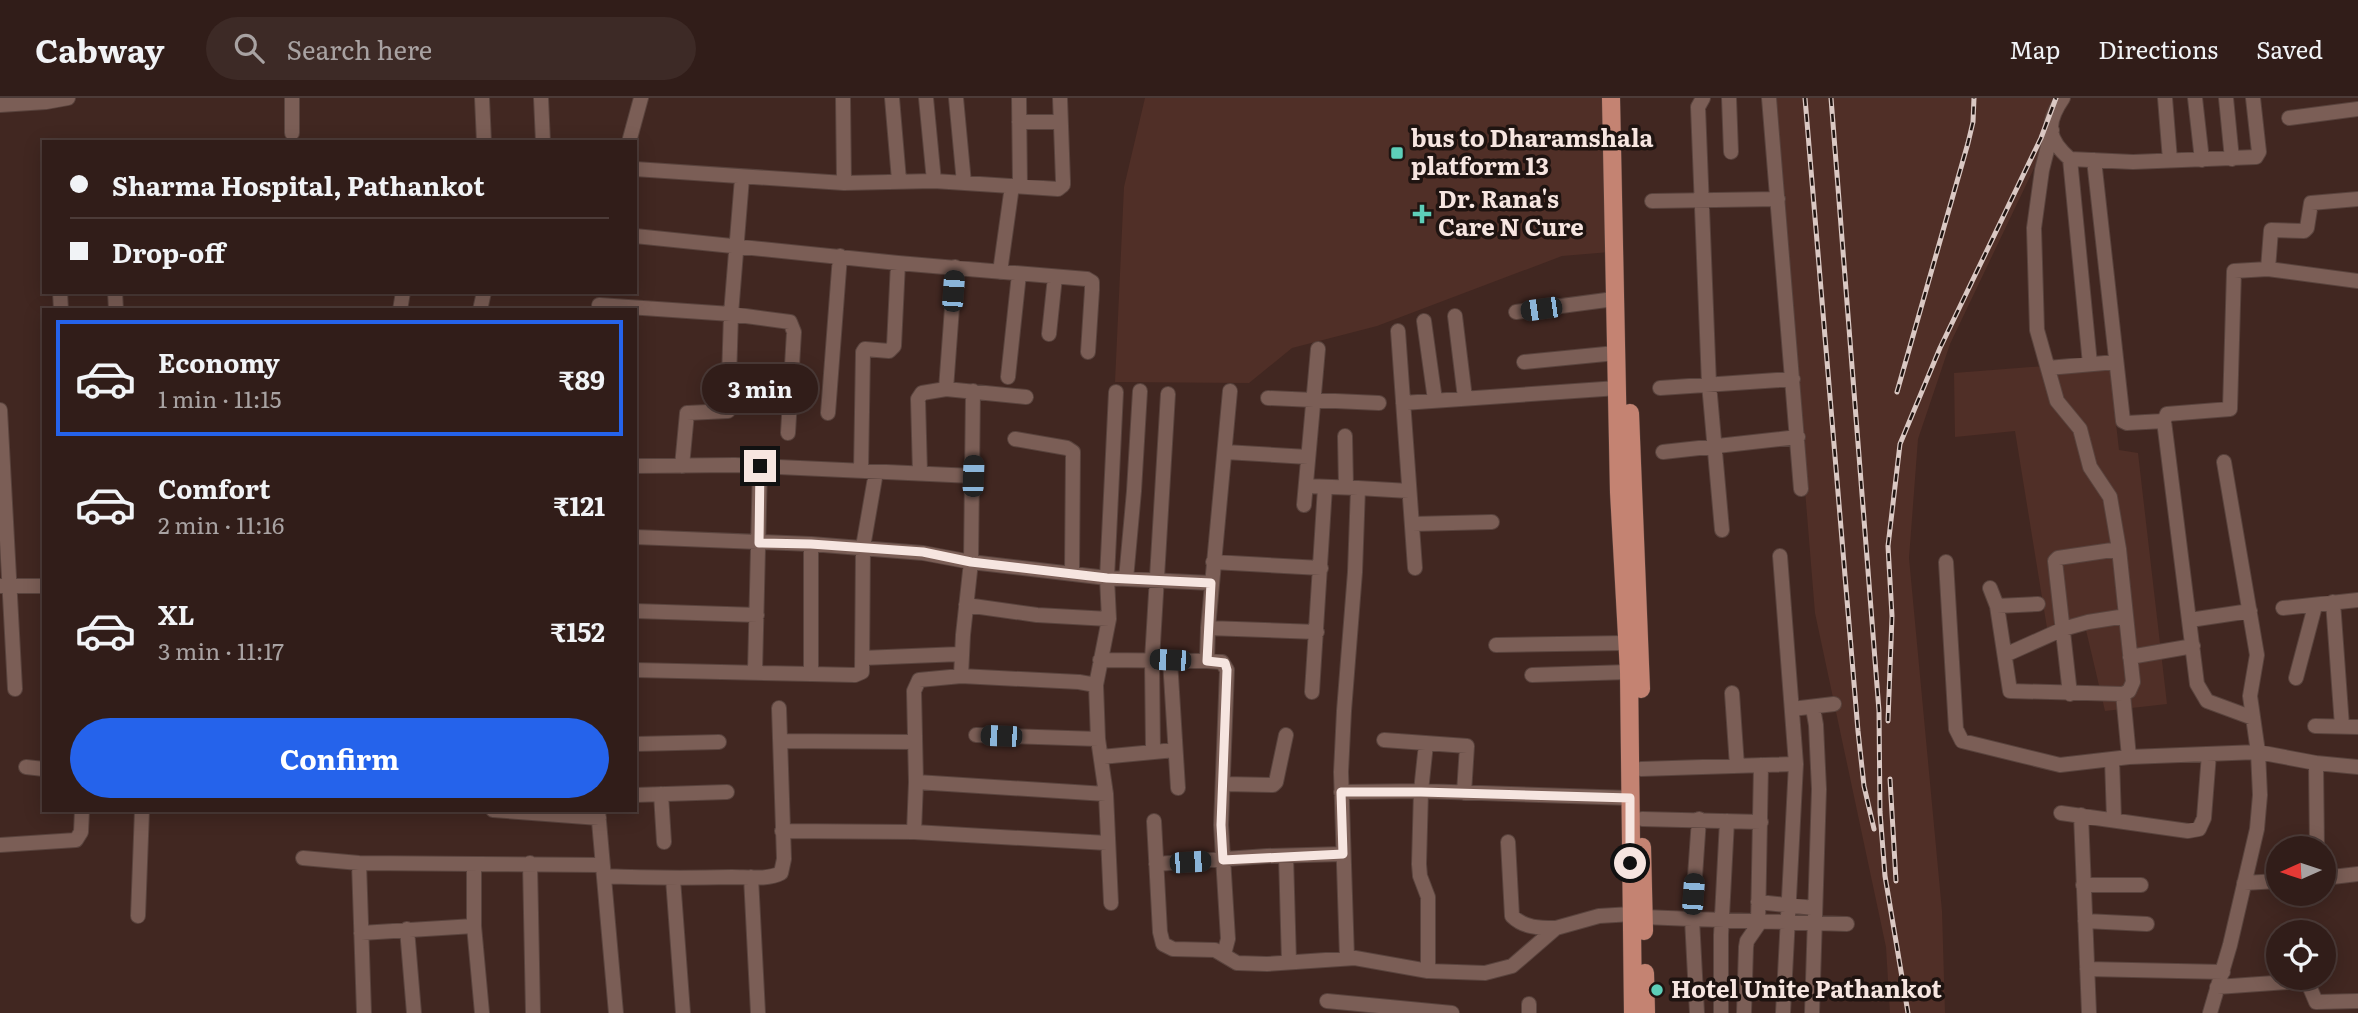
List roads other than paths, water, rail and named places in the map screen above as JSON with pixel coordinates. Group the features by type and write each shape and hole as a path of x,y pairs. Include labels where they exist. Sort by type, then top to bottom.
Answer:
{"main road":[{"path":"1611,98 1619,492 1629,672 1630,798 1646,1013"},
{"path":"1623,98 1623,219 1640,654 1642,819 1633,1013"}],"street":[{"path":"0,105 68,98"},
{"path":"292,98 292,133"},
{"path":"482,98 484,140"},
{"path":"541,98 543,140"},
{"path":"630,140 640,98"},
{"path":"843,98 844,183"},
{"path":"892,98 899,180"},
{"path":"926,98 934,181"},
{"path":"956,98 964,183"},
{"path":"1000,272 1016,186 1019,98"},
{"path":"637,169 844,183 899,180 1061,188 1060,98"},
{"path":"1703,98 1698,107 1709,384 1721,530"},
{"path":"1729,98 1731,152"},
{"path":"1769,98 1801,489"},
{"path":"2063,98 2052,121 2054,144 2070,159 2094,160 2252,158 2258,155 2253,98"},
{"path":"2165,98 2170,160"},
{"path":"2195,98 2202,160"},
{"path":"2226,98 2232,159"},
{"path":"2289,118 2358,109"},
{"path":"1019,122 1060,122"},
{"path":"1990,588 1997,606 2010,691 2123,694 2129,691 2133,682 2119,549 2110,497 2090,467 2080,429 2057,401 2037,330 2034,228 2042,170 2052,130"},
{"path":"2070,159 2090,364"},
{"path":"2094,160 2123,421 2165,421"},
{"path":"682,466 688,413 727,411 731,314 742,178"},
{"path":"2268,269 2271,230 2304,231 2307,228 2311,203 2358,199"},
{"path":"1652,201 1778,200"},
{"path":"637,236 1087,279 1092,282 1088,352"},
{"path":"828,413 840,256"},
{"path":"637,670 811,674 862,672 863,547 868,471 863,352 865,349 888,351 894,346 898,263"},
{"path":"946,389 955,267"},
{"path":"2253,718 2210,702 2197,684 2165,421 2167,414 2228,411 2231,407 2234,271 2268,269 2358,281"},
{"path":"1008,377 1019,274"},
{"path":"1049,334 1055,278"},
{"path":"1516,312 1614,299"},
{"path":"599,302 785,320 793,324 788,433"},
{"path":"1455,316 1465,398"},
{"path":"1424,321 1435,400"},
{"path":"1398,331 1415,568"},
{"path":"1304,505 1318,349"},
{"path":"1524,362 1616,353"},
{"path":"2048,368 2116,362"},
{"path":"1660,388 1793,379"},
{"path":"1403,403 1618,388"},
{"path":"920,473 918,399 922,393 946,389 1026,397"},
{"path":"961,676 971,562 973,391"},
{"path":"1126,579 1140,391"},
{"path":"1207,661 1211,583 1230,391"},
{"path":"1111,903 1106,794 1098,738 1096,685 1109,619 1107,578 1116,392"},
{"path":"1153,751 1152,660 1168,394"},
{"path":"1268,398 1379,403"},
{"path":"0,410 4,586 15,689"},
{"path":"1345,436 1352,487 1355,572 1344,711 1341,792 1346,958"},
{"path":"1663,452 1798,437"},
{"path":"1015,439 1067,448 1073,452 1072,573"},
{"path":"1225,452 1308,457"},
{"path":"2210,1013 2223,972 2259,814 2258,752 2250,696 2257,656 2224,462"},
{"path":"637,466 760,466 973,476"},
{"path":"755,671 760,466"},
{"path":"1306,486 1409,491"},
{"path":"1312,692 1325,487"},
{"path":"1412,524 1492,522"},
{"path":"637,537 863,547 923,552 971,562 1107,578 1211,583"},
{"path":"811,544 811,674"},
{"path":"2070,694 2056,559 2119,549"},
{"path":"1780,556 1796,764 1783,1013"},
{"path":"1213,562 1321,568"},
{"path":"1946,562 1956,729 1959,738 1967,743 2060,765 2129,757 2258,752 2316,763 2358,766"},
{"path":"4,586 42,586"},
{"path":"2283,608 2358,600"},
{"path":"2333,603 2342,726"},
{"path":"1997,606 2038,604"},
{"path":"966,605 1037,615 1109,619"},
{"path":"2296,678 2315,606"},
{"path":"637,611 757,615"},
{"path":"2190,621 2250,611"},
{"path":"2005,655 2063,629 2126,616"},
{"path":"1208,628 1317,632"},
{"path":"1496,645 1626,643"},
{"path":"2130,657 2193,646"},
{"path":"862,658 961,654"},
{"path":"1100,660 1207,661 1222,662 1226,666 1221,825 1228,939 1224,954"},
{"path":"1170,660 1178,788"},
{"path":"1532,675 1629,672"},
{"path":"914,832 914,691 919,680 961,676 1096,685"},
{"path":"1732,693 1737,766"},
{"path":"2123,694 2129,757"},
{"path":"1792,709 1834,704"},
{"path":"303,858 359,863 530,863 673,879 776,876 781,873 784,859 779,708"},
{"path":"1812,1013 1819,789 1813,708"},
{"path":"2315,726 2358,727"},
{"path":"976,735 1098,738"},
{"path":"1224,784 1273,785 1276,782 1286,735"},
{"path":"1384,740 1467,746 1464,793"},
{"path":"780,741 915,742"},
{"path":"637,744 719,742"},
{"path":"1426,744 1421,792 1419,864 1420,876 1428,897 1428,971"},
{"path":"1101,757 1175,750"},
{"path":"2062,813 2188,831 2199,829 2204,818 2209,754"},
{"path":"2112,759 2114,819"},
{"path":"2316,763 2317,836"},
{"path":"1641,769 1796,764"},
{"path":"1744,1013 1746,947 1758,922 1761,765"},
{"path":"26,767 42,769"},
{"path":"916,782 1106,794"},
{"path":"637,795 727,792"},
{"path":"1341,792 1630,798"},
{"path":"661,794 664,842"},
{"path":"0,845 76,840 81,832 82,812"},
{"path":"138,916 142,812"},
{"path":"546,812 598,814 616,1013"},
{"path":"2081,815 2089,1013"},
{"path":"1642,819 1761,822"},
{"path":"1697,1013 1692,919 1699,819"},
{"path":"1154,821 1160,932 1163,944 1173,949 1215,950 1237,963 1355,958 1428,971 1485,973 1504,969 1517,962 1556,928"},
{"path":"1721,1013 1721,920 1727,821"},
{"path":"782,831 914,832 1108,843"},
{"path":"1508,842 1512,916 1523,924 1537,928 1556,928 1599,916 1638,915 1788,922 1814,915"},
{"path":"1156,864 1343,854"},
{"path":"1286,856 1289,962"},
{"path":"359,863 364,1013"},
{"path":"530,863 533,1013"},
{"path":"474,864 474,926 482,1013"},
{"path":"2336,877 2358,874"},
{"path":"751,877 758,1013"},
{"path":"673,879 683,1013"},
{"path":"2244,883 2266,882"},
{"path":"2083,885 2141,886"},
{"path":"1758,902 1790,904 1814,915 1847,923"},
{"path":"2085,921 2147,924"},
{"path":"361,933 474,926"},
{"path":"407,929 414,1013"},
{"path":"2087,969 2223,972"},
{"path":"2217,987 2302,981 2308,983 2316,1002 2358,1001"},
{"path":"1327,1000 1452,1013"}],"railway":[{"path":"1805,98 1858,731 1864,786 1874,829"},
{"path":"1831,98 1879,711 1880,812 1885,876 1908,1013"},
{"path":"1897,392 1968,143 1973,122 1974,98"},
{"path":"1888,721 1892,616 1888,546 1900,444 1940,348 2041,138 2056,98"},
{"path":"1890,779 1896,881"}],"place":[{"name":"bus to Dharamshala platform 13","path":"1397,153"},
{"name":"Dr. Rana's Care N Cure","path":"1422,214"},
{"name":"Hotel Unite Pathankot","path":"1657,990"}]}
